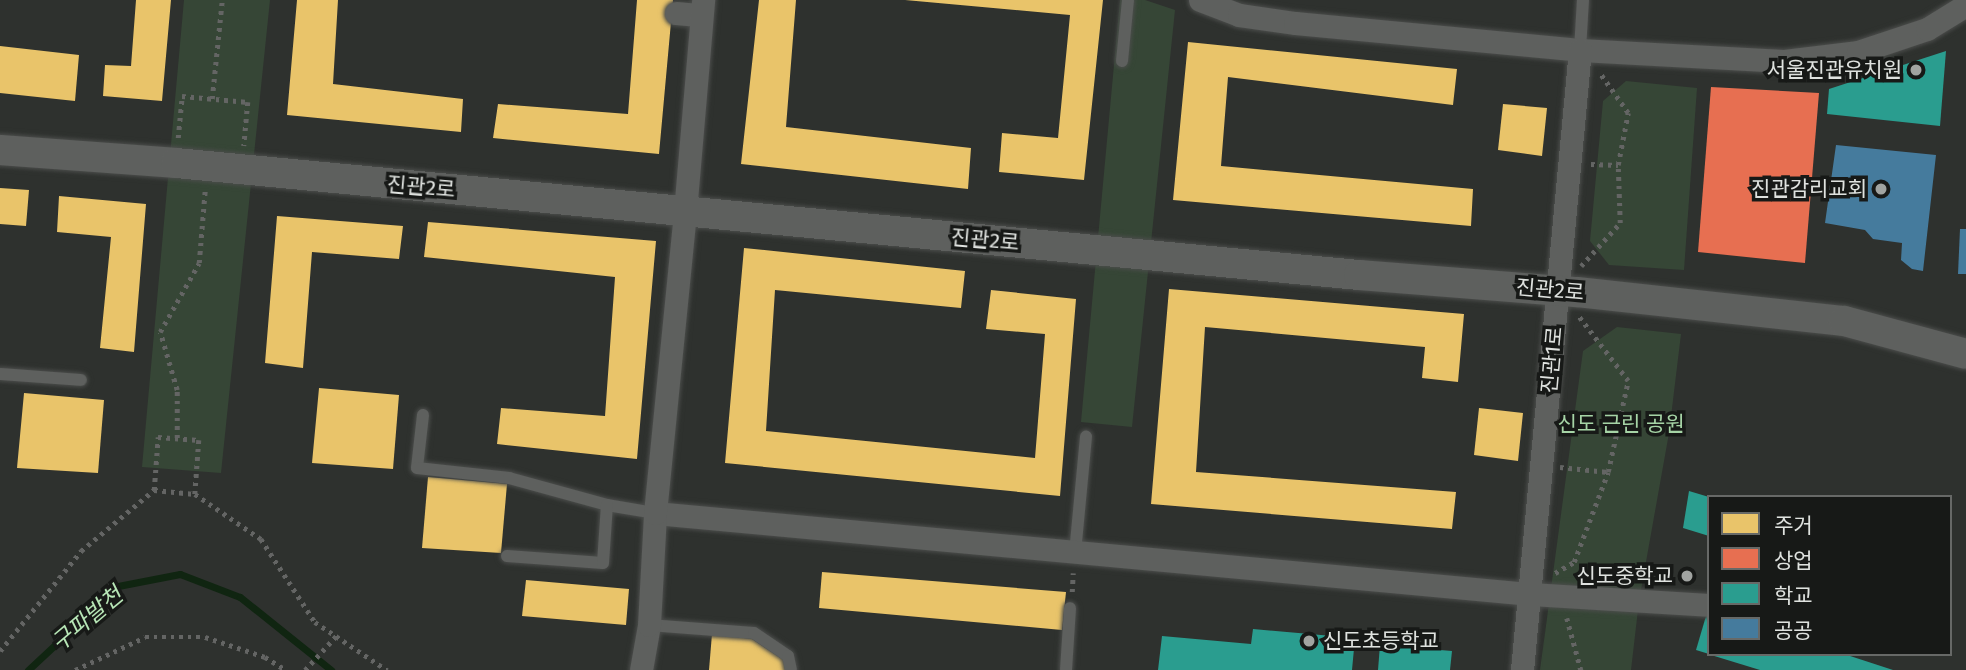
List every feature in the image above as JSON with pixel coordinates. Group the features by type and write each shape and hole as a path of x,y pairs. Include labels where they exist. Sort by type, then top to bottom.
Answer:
{"street":[{"path":"1200,0 1239,15 1277,21 1587,58 1784,61 1858,52 1927,29 1966,5"},
{"path":"641,670 649,625 655,513 702,7 676,13"},
{"name":"진관1로","path":"1522,670 1538,586 1571,291 1587,58"},
{"name":"진관2로","path":"0,150 168,163 1359,275 1571,291 1844,321 1966,354"},
{"path":"655,513 1074,561 1538,586 1707,605"}],"lane":[{"path":"1122,61 1128,0"},
{"path":"1583,0 1587,58"},
{"path":"0,374 81,380"},
{"path":"423,415 417,468 509,478 607,505 655,513"},
{"path":"1074,561 1086,437"},
{"path":"507,556 603,563 607,505"},
{"path":"1066,670 1070,608"},
{"path":"649,625 754,633 788,656 791,670"}],"path":[{"path":"212,99 222,0"},
{"path":"1538,586 1574,562 1608,472 1628,381 1571,291 1620,223 1618,165 1628,113 1587,58"},
{"path":"178,145 182,96 248,102 244,151"},
{"path":"1586,163 1618,165"},
{"path":"177,438 177,390 160,332 199,263 205,181"},
{"path":"154,490 158,437 199,440 195,494"},
{"path":"1558,467 1608,472"},
{"path":"0,651 81,551 154,490 195,494 261,539 316,622 387,670"},
{"path":"1070,608 1074,561"},
{"path":"1558,614 1570,620 1581,670"},
{"path":"305,670 336,636"},
{"path":"75,670 145,637 205,637 265,657 286,670"}],"green space":[{"path":"184,0 270,0 221,473 142,467"},
{"path":"1120,0 1145,0 1175,10 1132,427 1081,422"},
{"path":"1626,81 1697,88 1684,270 1609,265 1590,241 1603,101"},
{"name":"신도 근린 공원","path":"1617,327 1681,334 1669,433 1639,601 1631,670 1540,670 1583,351"}],"building: 주거":[{"path":"136,0 171,0 162,101 103,96 105,65 131,66"},
{"path":"297,0 338,0 333,84 463,99 461,132 287,115"},
{"path":"637,0 673,0 659,154 493,138 498,104 628,114"},
{"path":"759,0 796,0 786,127 971,148 968,189 741,164"},
{"path":"905,0 1103,0 1084,180 999,172 1002,133 1058,138 1070,15"},
{"path":"1188,42 1457,69 1453,105 1228,77 1221,166 1473,189 1471,226 1173,200"},
{"path":"0,46 79,55 75,101 0,93"},
{"path":"1503,104 1547,108 1542,156 1498,150"},
{"path":"0,188 29,190 26,226 0,224"},
{"path":"59,196 146,204 134,352 100,348 111,237 57,232"},
{"path":"277,216 403,226 399,259 312,252 303,368 265,363"},
{"path":"428,222 656,241 637,459 497,444 501,408 605,416 615,277 424,257"},
{"path":"744,248 965,271 961,308 775,290 766,431 1035,458 1045,334 986,329 991,290 1076,299 1060,496 725,463"},
{"path":"1169,289 1464,314 1458,382 1422,378 1425,347 1205,327 1196,472 1456,492 1452,529 1151,504"},
{"path":"319,388 399,395 393,469 312,463"},
{"path":"24,393 104,400 98,473 17,468"},
{"path":"1479,408 1523,413 1518,461 1474,455"},
{"path":"428,477 507,484 501,553 422,548"},
{"path":"822,572 1066,592 1062,630 819,608"},
{"path":"526,580 629,589 626,625 522,616"},
{"path":"712,634 752,639 785,661 785,670 709,670"}],"building: 상업":[{"path":"1711,87 1819,93 1805,263 1698,252"}],"building: 학교":[{"name":"서울진관유치원","path":"1946,51 1940,126 1827,114 1829,89"},
{"path":"1689,491 1707,496 1707,535 1683,528"},
{"path":"1706,616 1707,616 1707,653 1696,650"},
{"path":"1253,629 1355,638 1352,670 1158,670 1162,636 1251,644"},
{"path":"1380,645 1452,651 1450,670 1378,670"},
{"path":"1714,656 1850,656 1893,670 1760,670"}],"building: 공공":[{"name":"진관감리교회","path":"1836,145 1936,155 1923,271 1912,269 1901,260 1902,243 1873,239 1865,230 1825,223"},
{"path":"1960,229 1966,229 1966,274 1958,274"}],"waterway":[{"name":"구파발천","path":"28,670 118,586 180,574 240,597 331,670"}],"place":[{"name":"서울진관유치원","path":"1916,70"},
{"name":"진관감리교회","path":"1881,189"},
{"name":"신도중학교","path":"1687,576"},
{"name":"신도초등학교","path":"1309,641"}]}
